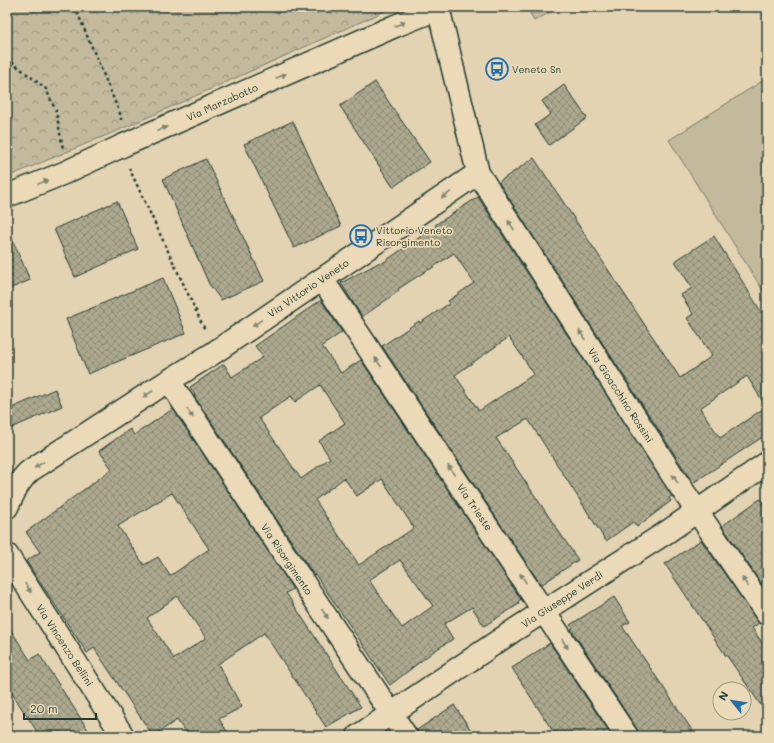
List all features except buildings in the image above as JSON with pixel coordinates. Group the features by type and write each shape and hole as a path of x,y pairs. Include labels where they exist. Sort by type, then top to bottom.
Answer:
{"street":[{"name":"Via Marzabotto","path":"7,196 64,173 131,142 438,8"},
{"path":"438,8 478,174"},
{"name":"Via Vittorio Veneto","path":"7,507 19,482 25,475 169,380 212,354 478,174"},
{"name":"Via Gioacchino Rossini","path":"478,174 668,469 767,614"},
{"name":"Via Trieste","path":"322,279 627,736"},
{"name":"Via Risorgimento","path":"169,380 406,736"},
{"name":"Via Giuseppe Verdi","path":"358,736 544,611 698,511 767,463"},
{"name":"Via Vincenzo Bellini","path":"7,555 123,736"}],"path":[{"path":"7,58 46,89 56,111 63,144 64,173"}],"green space":[{"path":"7,7 394,7 126,127 7,177"},
{"path":"527,7 560,7 534,21"},
{"path":"767,78 767,297 669,140"}],"place":[{"name":"Veneto Sn","path":"497,69"},
{"name":"Vittorio Veneto Risorgimento","path":"361,236"}]}
